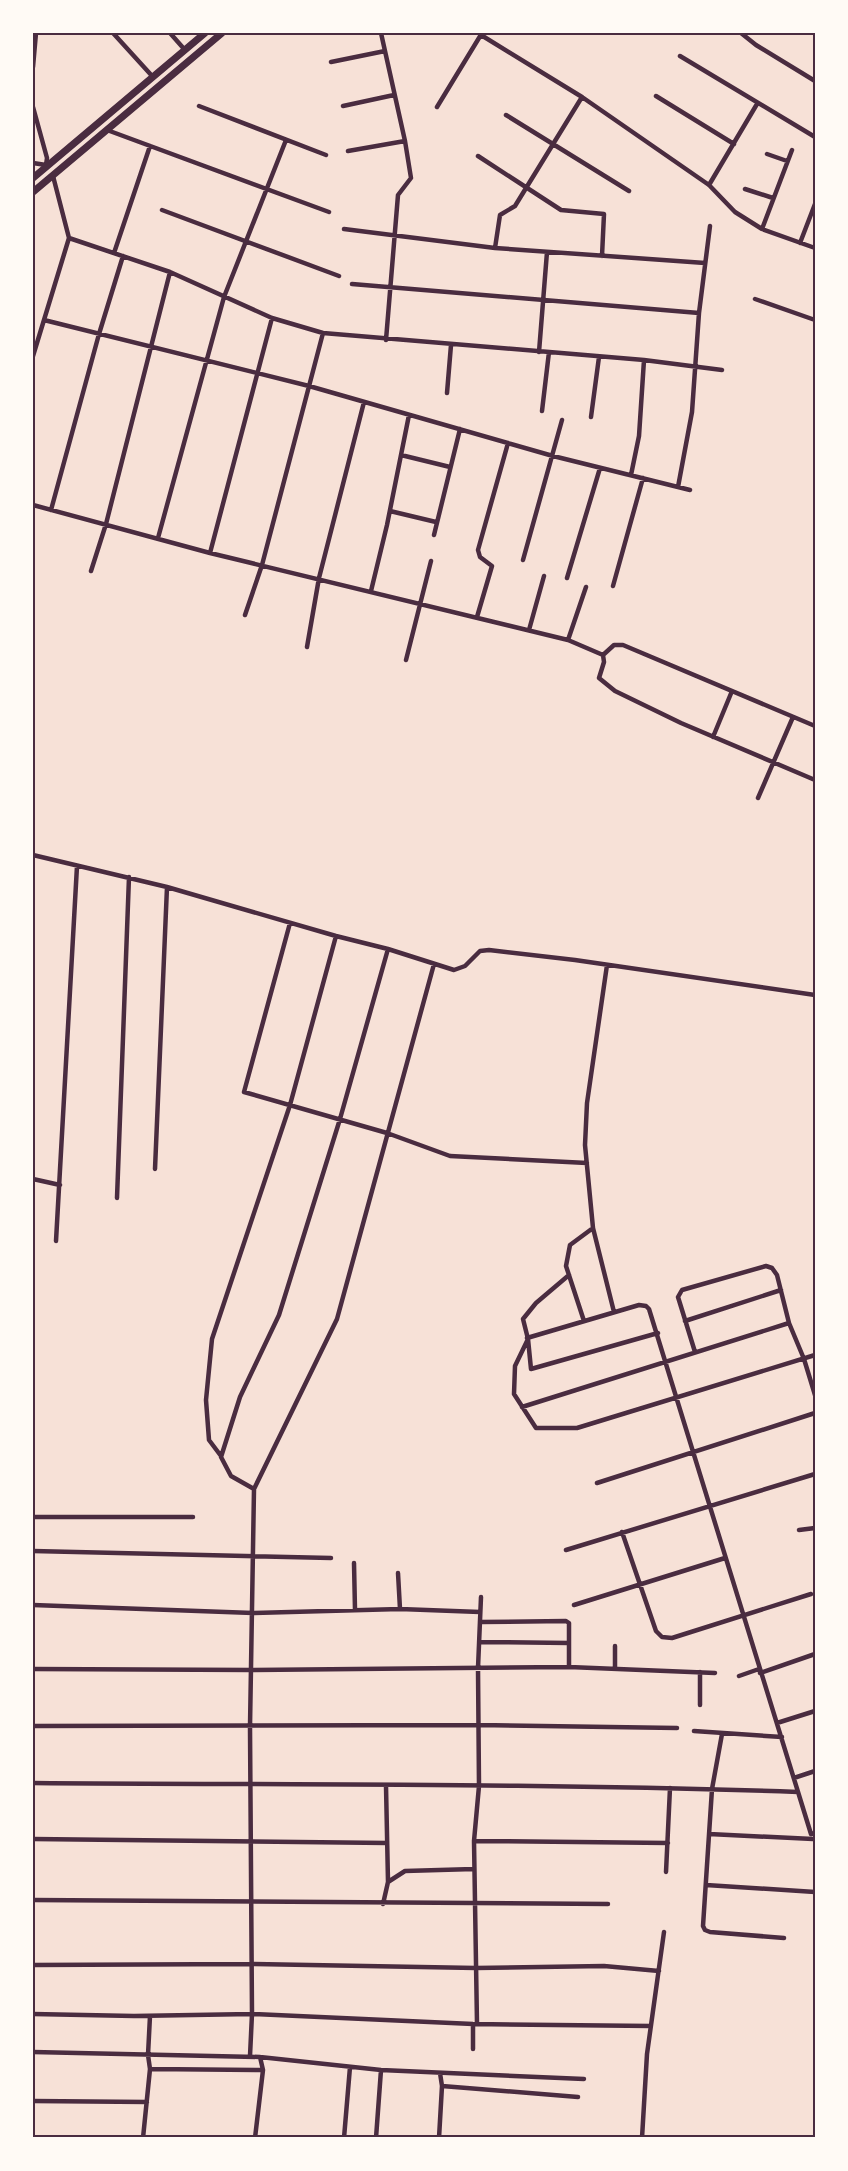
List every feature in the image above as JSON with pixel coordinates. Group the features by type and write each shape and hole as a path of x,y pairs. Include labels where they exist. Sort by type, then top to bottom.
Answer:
{"main road":[{"path":"33,178 205,33"},
{"path":"33,192 222,33"}],"street":[{"path":"113,33 153,76"},
{"path":"170,33 185,50"},
{"path":"381,33 411,178 398,195 386,340"},
{"path":"741,33 756,45 815,81"},
{"path":"33,67 35,34"},
{"path":"436,107 481,34 582,97 709,185 735,212 762,229 815,248"},
{"path":"331,62 385,51"},
{"path":"680,56 815,137"},
{"path":"343,106 394,95"},
{"path":"656,96 734,144"},
{"path":"495,248 500,215 515,206 582,97"},
{"path":"709,185 757,104"},
{"path":"199,106 326,155"},
{"path":"33,107 46,155 46,166 33,163"},
{"path":"506,115 629,191"},
{"path":"107,130 329,212"},
{"path":"158,538 224,297 286,140"},
{"path":"348,151 405,141"},
{"path":"114,253 150,146"},
{"path":"762,229 792,150"},
{"path":"767,153 787,161"},
{"path":"478,156 561,210 604,214 602,256"},
{"path":"33,356 69,238 53,176"},
{"path":"746,189 773,198"},
{"path":"800,243 815,204"},
{"path":"162,210 339,276"},
{"path":"678,487 692,412 699,313 710,226"},
{"path":"344,229 495,248 705,263"},
{"path":"69,238 170,272 272,318 322,333 644,360 722,370"},
{"path":"539,352 547,252"},
{"path":"51,510 99,333 123,256"},
{"path":"91,571 106,524 170,272"},
{"path":"352,284 699,313"},
{"path":"755,299 815,320"},
{"path":"210,553 272,318"},
{"path":"44,320 309,386 553,456 690,490"},
{"path":"245,615 262,564 322,333"},
{"path":"447,393 452,345"},
{"path":"542,411 549,352"},
{"path":"591,417 599,357"},
{"path":"630,475 639,436 644,360"},
{"path":"307,646 319,578 364,402"},
{"path":"371,591 410,415"},
{"path":"523,560 562,420"},
{"path":"434,535 460,429"},
{"path":"477,617 492,566 480,557 478,549 508,443"},
{"path":"401,455 450,467"},
{"path":"567,578 600,468"},
{"path":"614,586 643,478"},
{"path":"33,506 210,553 529,630 567,640 603,655"},
{"path":"390,511 436,522"},
{"path":"406,660 431,561"},
{"path":"529,630 544,576"},
{"path":"567,640 586,587"},
{"path":"603,655 614,645 623,645 815,726"},
{"path":"603,655 604,663 599,678 609,686 681,723 815,780"},
{"path":"713,736 732,691"},
{"path":"758,798 793,717"},
{"path":"33,855 167,887 388,949 454,970 465,966 480,951 489,950 815,995"},
{"path":"56,1241 77,866"},
{"path":"117,1198 129,877"},
{"path":"155,1168 167,887"},
{"path":"290,923 244,1092 387,1133 450,1156 587,1163"},
{"path":"254,1489 231,1476 209,1440 206,1400 212,1339 290,1105 336,936"},
{"path":"221,1457 240,1397 279,1315 340,1119 388,949"},
{"path":"250,2056 252,2014 250,1726 253,1613 251,1556 254,1489 337,1319 434,964"},
{"path":"607,965 587,1103 585,1145 593,1228 614,1312"},
{"path":"33,1179 60,1185"},
{"path":"584,1321 566,1266 570,1245 593,1228"},
{"path":"695,1352 678,1297 681,1290 766,1266 772,1268 777,1275 789,1323 804,1359 815,1395"},
{"path":"569,1275 536,1303 523,1319 531,1369 658,1333"},
{"path":"685,1320 781,1290"},
{"path":"815,1355 804,1359 676,1398 577,1428 536,1428 514,1394 515,1366 527,1339 639,1305 646,1306 658,1333 676,1398 708,1505 815,1846"},
{"path":"522,1407 789,1323"},
{"path":"597,1483 815,1413"},
{"path":"566,1550 815,1474"},
{"path":"33,1517 193,1517"},
{"path":"799,1530 815,1528"},
{"path":"622,1532 656,1631 662,1637 672,1638 811,1594"},
{"path":"33,1551 331,1558"},
{"path":"574,1605 725,1558"},
{"path":"354,1563 355,1610"},
{"path":"398,1573 400,1610"},
{"path":"473,2049 476,1968 474,1841 479,1786 478,1668 481,1597"},
{"path":"33,1605 253,1613 355,1610 480,1612"},
{"path":"480,1622 566,1621 569,1623 569,1667"},
{"path":"479,1642 569,1643"},
{"path":"615,1646 615,1668"},
{"path":"739,1676 815,1654"},
{"path":"33,1669 252,1670 569,1667 715,1673"},
{"path":"700,1672 700,1705"},
{"path":"777,1723 815,1711"},
{"path":"33,1726 479,1725 677,1728"},
{"path":"694,1731 782,1737"},
{"path":"722,1734 712,1789 703,1919 705,1930 784,1938"},
{"path":"794,1778 815,1771"},
{"path":"33,1783 670,1788 798,1792"},
{"path":"383,1904 388,1882 386,1786"},
{"path":"666,1872 670,1788"},
{"path":"710,1834 813,1835"},
{"path":"33,1839 387,1843"},
{"path":"474,1841 668,1843"},
{"path":"388,1882 405,1871 474,1869"},
{"path":"706,1885 815,1892"},
{"path":"33,1900 608,1905"},
{"path":"642,2138 647,2054 664,1932"},
{"path":"33,1965 250,1964 476,1968 604,1966 658,1971"},
{"path":"33,2014 150,2016 252,2014 475,2024 651,2026"},
{"path":"143,2138 150,2069 148,2055 150,2016"},
{"path":"33,2052 250,2056 381,2070 584,2079"},
{"path":"255,2138 263,2070 260,2057"},
{"path":"344,2138 350,2067"},
{"path":"150,2069 263,2070"},
{"path":"376,2138 381,2070"},
{"path":"439,2138 442,2086 440,2073"},
{"path":"442,2086 578,2097"},
{"path":"33,2101 147,2102"}]}
